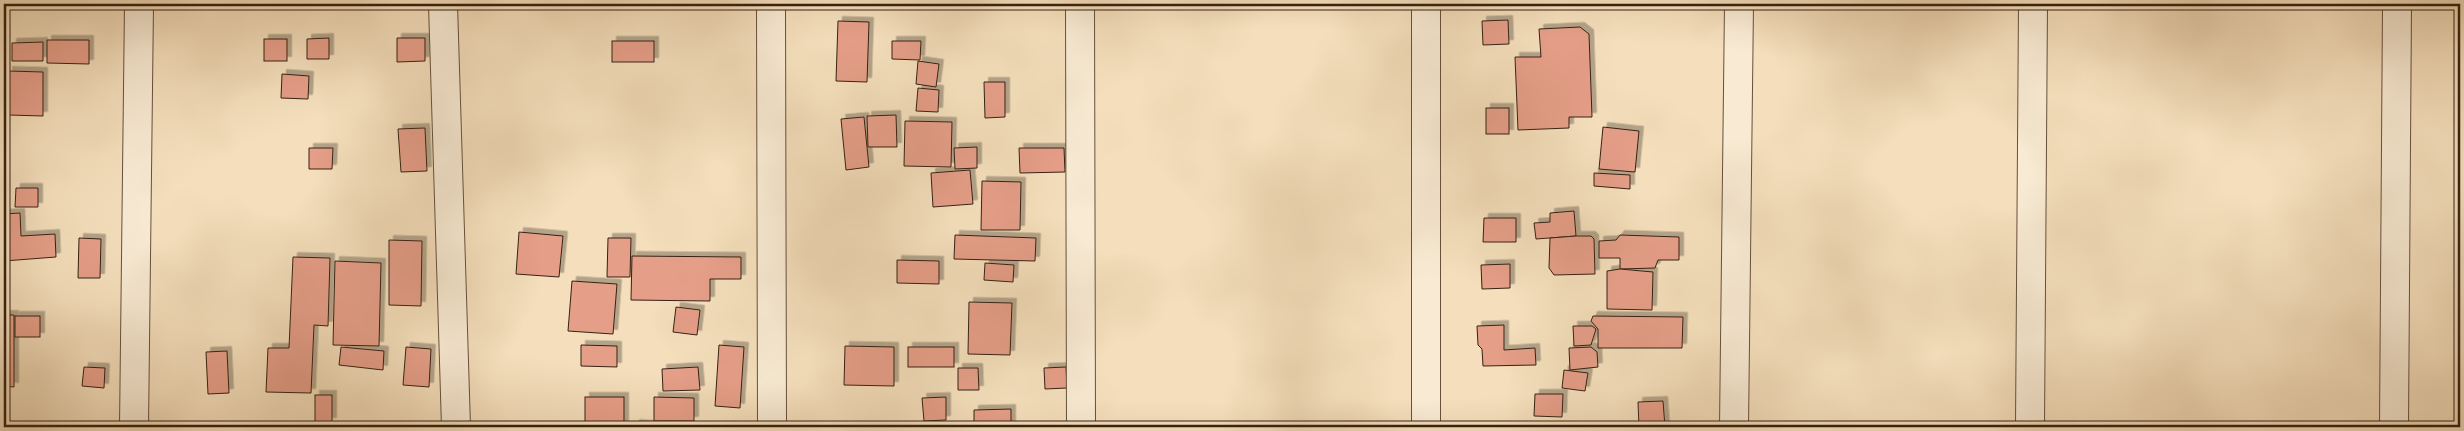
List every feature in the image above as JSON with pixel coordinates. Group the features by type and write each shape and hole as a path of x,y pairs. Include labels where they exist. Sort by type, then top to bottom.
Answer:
{"street":[{"path":"134,427 139,4"},
{"path":"444,4 456,427"},
{"path":"771,4 772,427"},
{"path":"1080,4 1081,427"},
{"path":"1426,4 1426,427"},
{"path":"1734,427 1739,4"},
{"path":"2030,427 2033,4"},
{"path":"2394,427 2397,4"}],"building":[{"path":"1508,20 1509,44 1483,45 1482,21"},
{"path":"838,21 869,22 867,82 836,81"},
{"path":"1580,27 1589,34 1592,117 1569,117 1569,128 1518,130 1515,57 1541,57 1539,29"},
{"path":"329,38 329,59 307,59 307,39"},
{"path":"397,38 425,38 425,61 397,62"},
{"path":"264,39 287,39 287,61 264,61"},
{"path":"47,40 89,40 89,64 47,63"},
{"path":"612,41 654,41 654,62 612,62"},
{"path":"892,41 921,41 920,60 892,59"},
{"path":"43,42 43,61 12,61 12,43"},
{"path":"918,61 939,64 936,87 916,84"},
{"path":"8,71 43,72 43,116 8,115"},
{"path":"282,74 309,76 308,99 281,98"},
{"path":"984,82 1005,82 1005,117 985,118"},
{"path":"918,88 939,90 938,112 916,111"},
{"path":"1486,108 1509,108 1509,134 1486,134"},
{"path":"896,115 897,147 868,147 867,116"},
{"path":"864,117 869,167 846,170 841,119"},
{"path":"905,121 952,122 951,167 904,166"},
{"path":"1603,127 1639,131 1635,172 1599,169"},
{"path":"425,128 427,171 401,172 398,129"},
{"path":"977,147 977,168 955,169 954,148"},
{"path":"309,148 333,148 332,169 309,169"},
{"path":"1019,148 1064,148 1065,172 1020,173"},
{"path":"970,170 973,204 933,207 931,173"},
{"path":"1594,173 1630,175 1630,189 1594,186"},
{"path":"982,181 1021,182 1020,230 981,230"},
{"path":"16,188 38,188 38,207 15,207"},
{"path":"1574,211 1576,236 1536,239 1534,223 1550,222 1550,213"},
{"path":"20,213 21,236 55,234 56,257 4,261 4,214"},
{"path":"1484,218 1516,218 1516,242 1483,242"},
{"path":"519,232 563,236 559,277 516,274"},
{"path":"955,235 1036,238 1035,261 954,259"},
{"path":"1620,235 1679,237 1679,260 1658,260 1655,268 1620,269 1620,258 1599,258 1599,241 1616,240"},
{"path":"1591,236 1594,239 1595,274 1554,275 1549,268 1550,238"},
{"path":"79,238 101,239 100,278 78,278"},
{"path":"608,238 631,238 630,277 607,277"},
{"path":"389,240 422,241 421,306 389,305"},
{"path":"632,256 741,257 741,279 710,279 710,301 631,300"},
{"path":"293,257 330,258 328,326 314,325 311,393 266,392 268,348 289,348"},
{"path":"897,260 939,261 939,284 897,283"},
{"path":"335,261 381,263 379,346 333,345"},
{"path":"985,263 1014,265 1013,282 984,280"},
{"path":"1510,264 1510,288 1482,289 1481,265"},
{"path":"1620,269 1653,272 1652,310 1607,309 1607,271"},
{"path":"572,281 617,284 613,334 568,331"},
{"path":"969,302 1012,303 1010,355 968,354"},
{"path":"676,307 700,310 697,335 673,332"},
{"path":"4,315 14,315 14,387 4,386"},
{"path":"15,316 40,316 40,337 15,337"},
{"path":"1593,316 1683,317 1682,348 1598,348 1598,329 1591,321"},
{"path":"1504,325 1504,350 1535,348 1536,365 1483,366 1482,349 1478,345 1477,326"},
{"path":"1573,326 1592,326 1596,329 1591,345 1574,346"},
{"path":"581,345 617,346 617,367 581,366"},
{"path":"719,345 744,347 740,408 715,406"},
{"path":"845,346 894,347 894,386 844,385"},
{"path":"341,347 384,351 383,370 339,365"},
{"path":"406,347 431,349 429,387 403,385"},
{"path":"908,347 954,347 954,367 908,367"},
{"path":"1591,347 1597,352 1598,367 1570,370 1569,348"},
{"path":"227,351 229,393 208,394 206,352"},
{"path":"84,367 105,368 104,388 82,386"},
{"path":"698,367 700,390 663,391 662,369"},
{"path":"1066,367 1067,388 1045,389 1044,368"},
{"path":"958,368 978,368 979,390 958,390"},
{"path":"1564,370 1588,373 1585,391 1562,388"},
{"path":"1535,394 1563,394 1562,417 1534,416"},
{"path":"315,395 332,395 332,422 315,422"},
{"path":"585,397 624,397 624,427 585,427"},
{"path":"654,397 694,398 694,421 654,421"},
{"path":"946,397 946,420 924,421 922,398"},
{"path":"1663,401 1665,427 1639,427 1638,402"},
{"path":"1011,409 1011,427 974,427 974,410"},
{"path":"635,424 658,426 658,427 635,427"}]}
